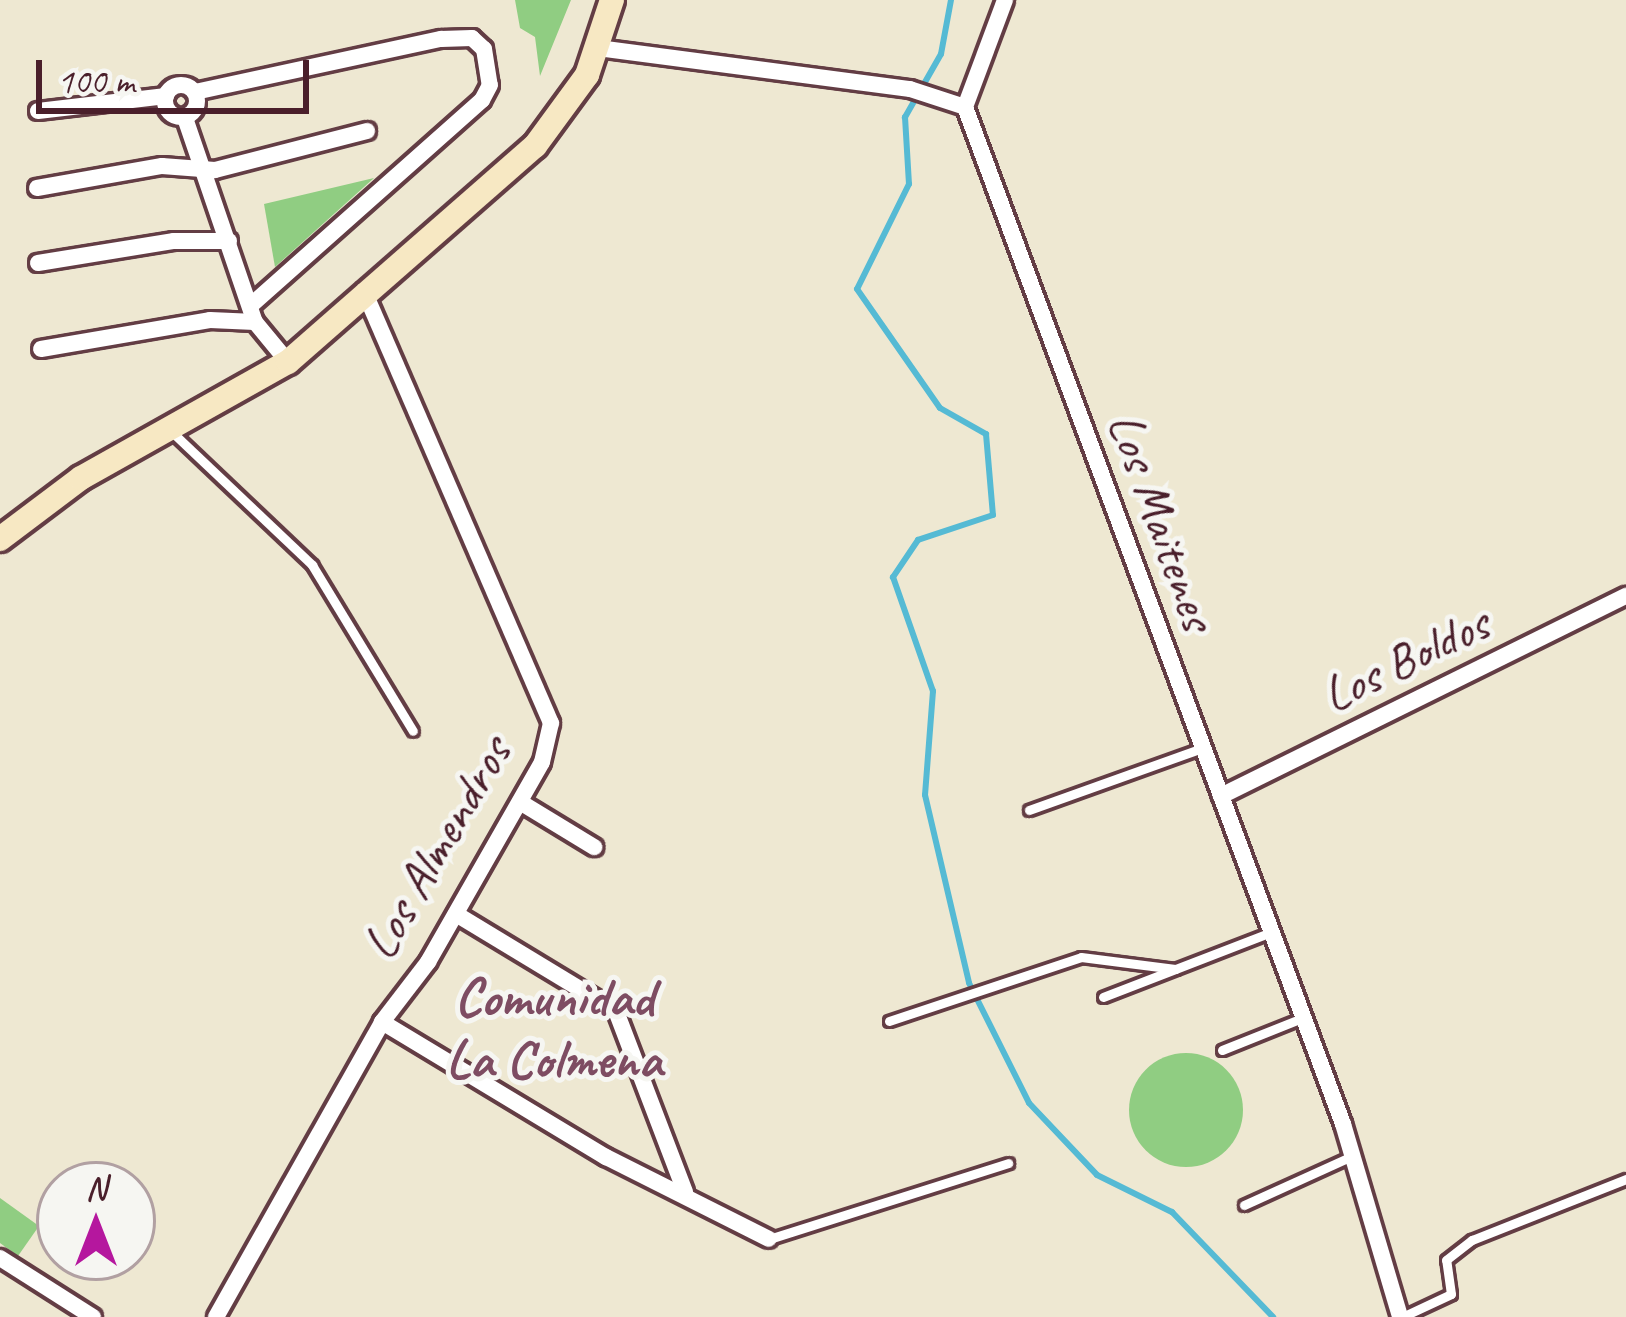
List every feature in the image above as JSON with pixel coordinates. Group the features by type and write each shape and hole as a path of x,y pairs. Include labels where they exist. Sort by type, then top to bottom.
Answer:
{"main road":[{"path":"0,539 81,478 288,362 556,124 598,48 611,0"}],"street":[{"path":"598,48 910,89 965,106 1005,0"},
{"path":"38,111 166,96 182,85 195,92 441,39 472,38 484,49 490,85 482,100 254,312 41,350"},
{"path":"185,118 197,108 195,92"},
{"path":"166,96 167,110 185,118 254,312 288,362"},
{"name":"Los Maitenes","path":"965,106 1352,1156 1401,1317"},
{"path":"37,188 162,166 205,172 367,131"},
{"path":"38,263 174,241 229,241"},
{"name":"Los Almendros","path":"216,1317 382,1022 456,914 520,802 542,762 550,723 364,291"},
{"name":"Los Boldos","path":"1221,796 1626,596"},
{"path":"520,802 594,847"},
{"path":"456,914 616,1011 685,1192"},
{"path":"382,1022 606,1157 685,1192 769,1239"},
{"path":"0,1258 93,1317"}],"lane":[{"path":"171,431 312,565 413,731"},
{"path":"1029,810 1202,748"},
{"path":"1103,997 1269,932"},
{"path":"889,1021 1081,957 1175,969"},
{"path":"1222,1050 1302,1018"},
{"path":"1244,1205 1352,1156"},
{"path":"769,1239 1008,1163"},
{"path":"1401,1317 1451,1294 1446,1260 1472,1240 1626,1179"}],"green space":[{"path":"515,0 571,0 540,76 535,37 520,28"},
{"path":"374,178 275,267 264,204"},
{"path":"1186,1053 1208,1057 1226,1070 1239,1088 1243,1110 1239,1132 1226,1150 1208,1163 1186,1167 1164,1163 1146,1150 1133,1132 1129,1110 1133,1088 1146,1070 1164,1057"},
{"path":"0,1198 36,1224 36,1230 18,1256 0,1243"}],"waterway":[{"path":"951,0 941,54 905,117 909,184 857,289 940,408 986,434 993,515 918,540 893,577 933,691 925,795 969,983 1029,1103 1097,1175 1172,1212 1273,1317"}],"district":[{"name":"Comunidad La Colmena","path":"554,1028"}]}
